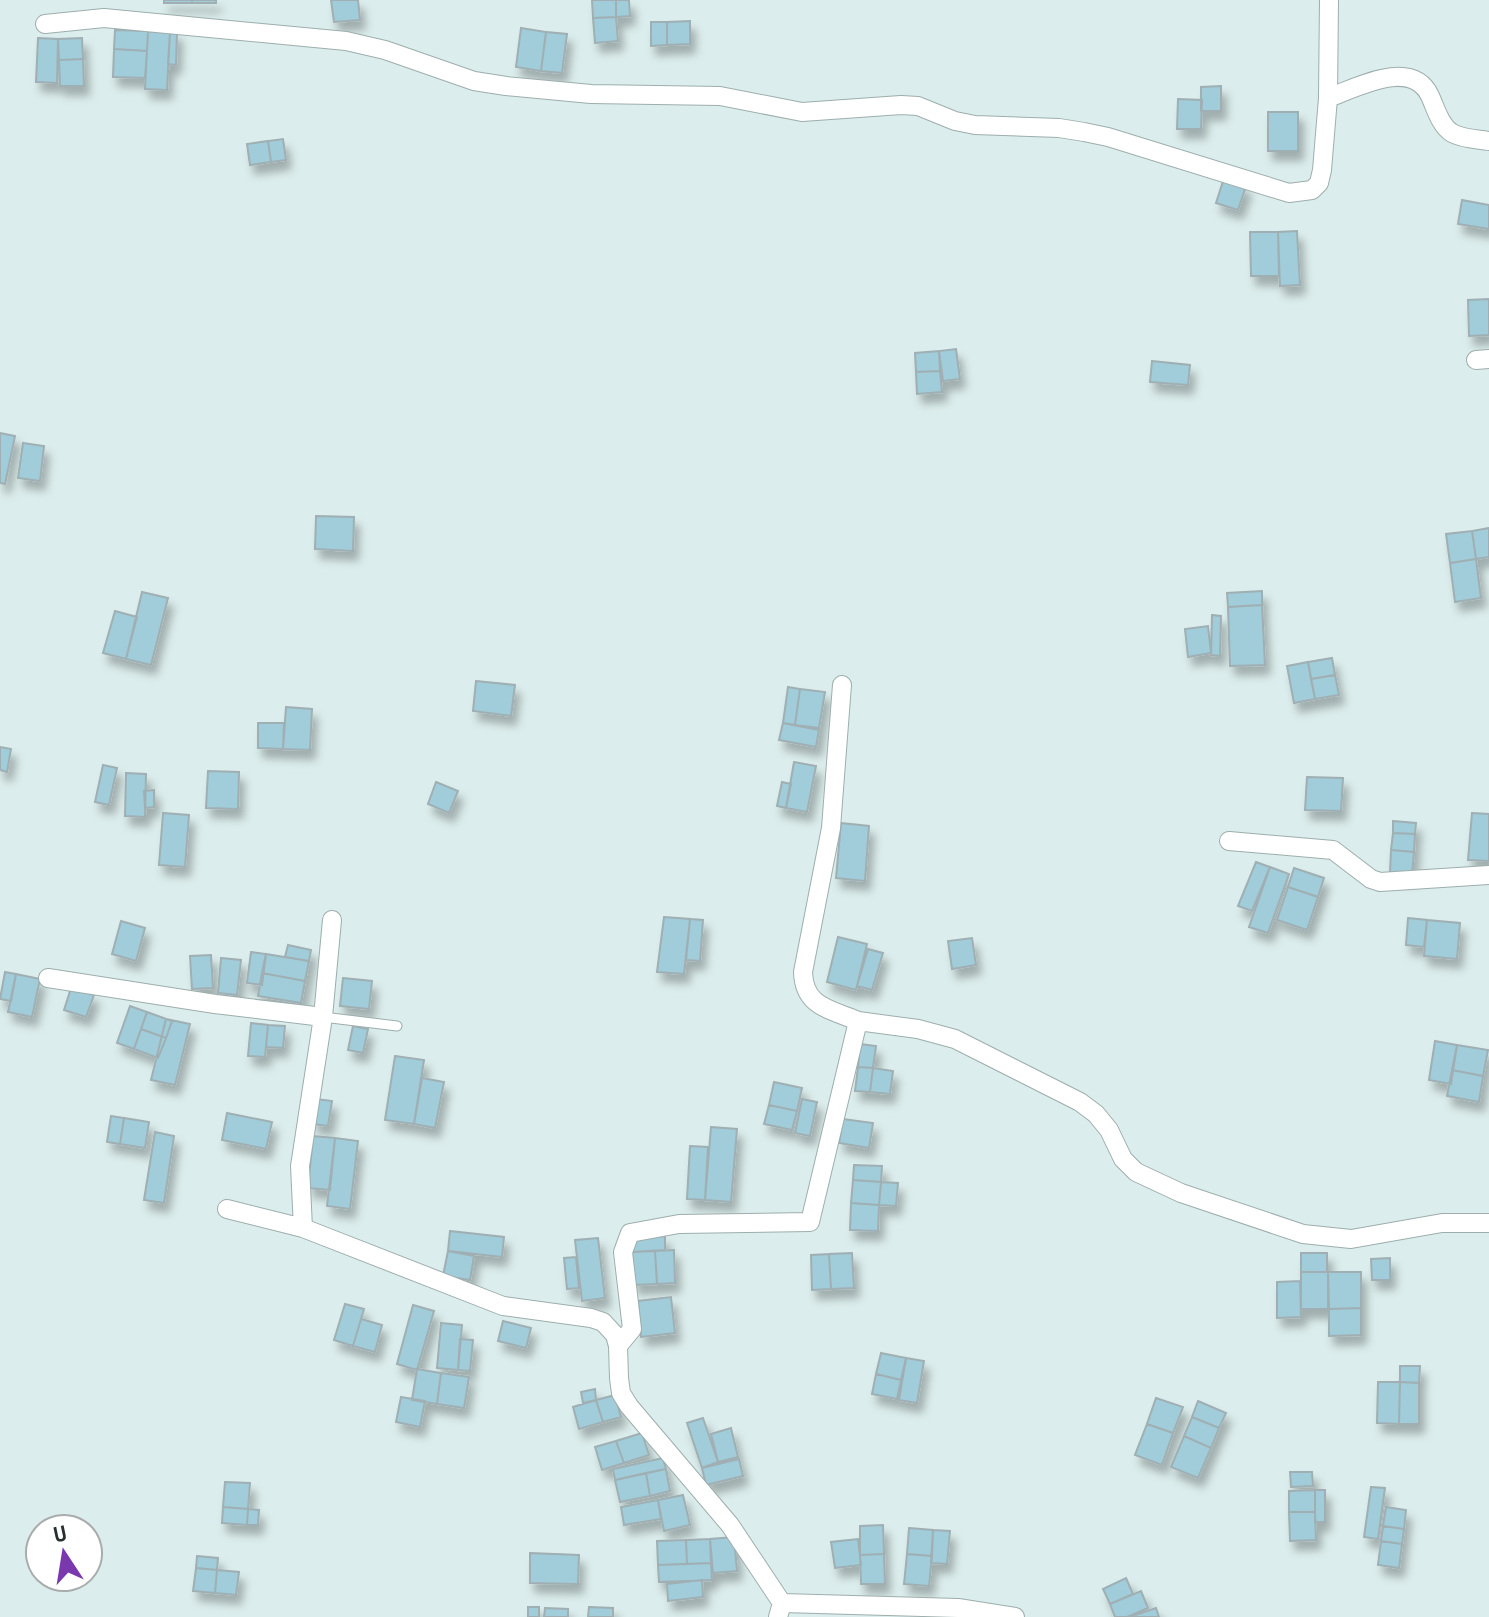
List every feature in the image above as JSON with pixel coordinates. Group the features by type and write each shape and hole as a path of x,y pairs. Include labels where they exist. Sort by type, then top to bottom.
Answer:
{"street":[{"path":"45,24 104,18 346,41 385,50 474,81 591,94 720,96 802,112 918,106 955,121 975,125 1059,128 1108,137 1289,193 1312,190 1319,183 1328,98 1329,0"},
{"path":"1328,98 1373,82 1405,77 1420,82 1428,91 1438,115 1451,132 1489,141"},
{"path":"842,685 831,828 803,972 803,984 812,1001 858,1021 918,1029 955,1039 1080,1102 1096,1114 1109,1130 1123,1159 1136,1172 1181,1193 1303,1234 1351,1239 1442,1223 1489,1223"},
{"path":"1229,841 1333,850 1371,879 1380,882 1489,875"},
{"path":"303,1228 300,1166 323,1017 332,920"},
{"path":"48,978 323,1017"},
{"path":"618,1346 632,1329 623,1252 630,1233 679,1224 810,1222 858,1021"},
{"path":"227,1209 303,1228 503,1306 591,1318 610,1328 618,1346 621,1393 730,1525 780,1610 958,1608 1015,1617"}],"lane":[{"path":"323,1017 397,1026"}],"building":[{"path":"164,0 192,0 192,3 164,3"},
{"path":"192,0 216,0 216,3 192,3"},
{"path":"331,0 358,0 360,20 334,22"},
{"path":"592,0 616,0 616,17 593,18"},
{"path":"616,0 629,0 630,16 616,17"},
{"path":"616,17 618,41 595,43 593,18"},
{"path":"690,21 690,44 667,45 667,22"},
{"path":"651,22 667,22 667,45 651,46"},
{"path":"521,28 546,32 541,71 516,67"},
{"path":"115,30 148,31 147,51 114,49"},
{"path":"148,31 170,32 167,90 145,89"},
{"path":"170,32 177,32 176,65 168,64"},
{"path":"546,32 567,34 562,73 541,71"},
{"path":"38,38 58,39 57,83 36,82"},
{"path":"82,38 83,59 59,60 58,39"},
{"path":"114,49 147,51 145,78 113,77"},
{"path":"83,59 84,86 60,86 59,60"},
{"path":"1221,86 1221,111 1201,111 1201,87"},
{"path":"1178,99 1202,100 1201,129 1177,129"},
{"path":"1268,112 1298,112 1298,151 1268,151"},
{"path":"283,139 286,160 271,162 268,141"},
{"path":"268,141 271,162 250,165 247,144"},
{"path":"1224,178 1246,186 1238,210 1216,203"},
{"path":"1462,200 1489,205 1489,229 1458,224"},
{"path":"1297,231 1300,285 1280,286 1278,232"},
{"path":"1250,232 1278,232 1279,276 1251,276"},
{"path":"1489,299 1489,335 1469,336 1468,300"},
{"path":"956,349 960,379 943,381 939,351"},
{"path":"939,351 940,371 916,372 915,353"},
{"path":"1152,361 1190,365 1188,385 1150,382"},
{"path":"940,371 942,392 917,394 916,372"},
{"path":"0,433 15,436 5,484 0,483"},
{"path":"23,443 44,446 40,481 18,478"},
{"path":"316,516 354,517 353,551 315,549"},
{"path":"1489,528 1489,557 1476,559 1472,531"},
{"path":"1472,531 1476,559 1450,563 1446,534"},
{"path":"1476,559 1481,598 1455,602 1450,563"},
{"path":"1262,591 1262,605 1228,607 1227,593"},
{"path":"142,592 168,598 151,665 126,659"},
{"path":"1262,605 1265,665 1230,666 1228,607"},
{"path":"115,611 137,617 126,659 103,653"},
{"path":"1212,615 1221,616 1220,656 1211,655"},
{"path":"1208,626 1211,653 1188,657 1185,629"},
{"path":"1332,658 1335,675 1311,679 1308,662"},
{"path":"1308,662 1315,699 1294,703 1287,666"},
{"path":"1335,675 1339,695 1315,699 1311,679"},
{"path":"476,681 515,685 511,716 473,711"},
{"path":"788,687 800,689 795,725 783,723"},
{"path":"800,689 825,692 819,728 795,725"},
{"path":"286,707 312,709 310,750 283,749"},
{"path":"258,723 284,723 283,749 258,748"},
{"path":"783,723 819,730 816,747 779,740"},
{"path":"0,747 11,749 7,772 0,770"},
{"path":"794,762 816,766 807,812 786,808"},
{"path":"103,765 117,768 109,805 95,802"},
{"path":"208,771 239,772 238,809 206,808"},
{"path":"126,773 146,774 145,817 125,816"},
{"path":"1307,777 1343,778 1341,811 1305,810"},
{"path":"436,782 458,791 449,813 428,804"},
{"path":"782,782 791,784 786,808 777,806"},
{"path":"154,790 154,807 145,808 144,791"},
{"path":"163,813 189,815 185,867 159,865"},
{"path":"1472,813 1489,814 1489,861 1468,860"},
{"path":"1393,821 1416,823 1415,834 1393,833"},
{"path":"841,823 869,826 865,881 836,878"},
{"path":"1393,833 1415,834 1414,852 1391,850"},
{"path":"1391,850 1414,852 1412,875 1390,873"},
{"path":"1256,862 1270,867 1252,911 1238,906"},
{"path":"1270,867 1289,874 1268,933 1249,927"},
{"path":"1294,868 1324,878 1318,897 1288,887"},
{"path":"1288,887 1318,897 1307,930 1277,920"},
{"path":"664,917 690,919 684,974 657,972"},
{"path":"1408,918 1427,920 1424,947 1406,945"},
{"path":"690,919 703,920 700,961 686,960"},
{"path":"1427,920 1460,923 1457,959 1424,956"},
{"path":"121,921 145,928 136,961 112,954"},
{"path":"838,937 867,944 856,990 827,982"},
{"path":"972,938 976,965 952,969 948,941"},
{"path":"288,945 311,950 309,961 285,957"},
{"path":"868,949 883,953 872,990 857,986"},
{"path":"251,952 266,954 262,985 247,983"},
{"path":"266,954 309,961 305,981 262,973"},
{"path":"211,955 213,988 192,989 190,956"},
{"path":"221,958 241,960 237,995 218,993"},
{"path":"5,972 16,974 11,1001 0,999"},
{"path":"262,973 305,981 301,1003 258,996"},
{"path":"16,974 40,979 32,1017 8,1012"},
{"path":"343,978 372,981 369,1009 340,1006"},
{"path":"71,988 94,995 86,1017 64,1010"},
{"path":"130,1006 147,1012 134,1049 117,1043"},
{"path":"147,1012 172,1021 166,1038 141,1029"},
{"path":"166,1019 190,1024 175,1085 151,1080"},
{"path":"251,1023 268,1025 265,1057 248,1056"},
{"path":"268,1025 285,1026 283,1048 266,1047"},
{"path":"353,1026 368,1029 363,1053 348,1050"},
{"path":"141,1029 166,1038 158,1058 134,1049"},
{"path":"1435,1041 1457,1045 1451,1084 1429,1080"},
{"path":"860,1044 876,1046 873,1068 858,1067"},
{"path":"1457,1045 1488,1050 1483,1076 1452,1070"},
{"path":"395,1056 424,1060 414,1124 385,1120"},
{"path":"858,1067 873,1068 870,1092 855,1091"},
{"path":"873,1068 893,1071 890,1094 870,1092"},
{"path":"1452,1070 1483,1076 1479,1102 1447,1096"},
{"path":"422,1078 444,1082 435,1128 414,1124"},
{"path":"774,1082 802,1088 797,1111 769,1105"},
{"path":"316,1099 332,1101 328,1126 312,1124"},
{"path":"802,1099 817,1102 810,1136 795,1133"},
{"path":"769,1105 797,1111 792,1130 764,1124"},
{"path":"227,1113 272,1122 266,1149 222,1140"},
{"path":"111,1116 124,1118 120,1144 107,1142"},
{"path":"124,1118 149,1122 145,1148 120,1144"},
{"path":"843,1119 873,1123 869,1148 839,1143"},
{"path":"711,1127 737,1129 731,1202 705,1200"},
{"path":"155,1132 174,1136 164,1203 144,1200"},
{"path":"313,1136 335,1138 330,1190 308,1188"},
{"path":"335,1138 358,1141 350,1209 327,1206"},
{"path":"690,1146 708,1147 705,1200 687,1199"},
{"path":"854,1165 882,1166 881,1182 853,1180"},
{"path":"853,1180 881,1182 879,1205 851,1203"},
{"path":"881,1182 898,1183 896,1206 879,1205"},
{"path":"851,1203 879,1205 878,1231 850,1230"},
{"path":"450,1231 504,1237 502,1257 448,1251"},
{"path":"665,1236 665,1250 632,1252 631,1239"},
{"path":"598,1238 605,1298 582,1301 575,1240"},
{"path":"674,1250 675,1283 657,1284 655,1251"},
{"path":"448,1251 474,1256 470,1280 443,1276"},
{"path":"655,1251 657,1284 633,1285 632,1252"},
{"path":"852,1253 854,1288 831,1289 829,1254"},
{"path":"1301,1253 1327,1253 1327,1272 1301,1272"},
{"path":"829,1254 831,1289 812,1290 811,1255"},
{"path":"576,1257 579,1288 567,1289 564,1258"},
{"path":"1390,1258 1390,1280 1372,1280 1371,1259"},
{"path":"1301,1272 1328,1272 1328,1309 1301,1309"},
{"path":"1328,1272 1361,1272 1361,1308 1329,1309"},
{"path":"1300,1281 1301,1317 1277,1318 1277,1282"},
{"path":"671,1297 675,1333 641,1337 638,1301"},
{"path":"345,1304 364,1309 353,1346 334,1340"},
{"path":"413,1305 434,1311 417,1370 397,1364"},
{"path":"1361,1308 1361,1335 1329,1336 1329,1309"},
{"path":"361,1319 382,1325 375,1352 353,1346"},
{"path":"503,1321 531,1328 526,1348 498,1341"},
{"path":"441,1323 462,1325 458,1370 437,1368"},
{"path":"460,1339 473,1340 470,1371 458,1370"},
{"path":"881,1353 906,1358 901,1380 876,1374"},
{"path":"906,1358 924,1361 917,1403 899,1400"},
{"path":"1400,1366 1420,1366 1419,1383 1400,1382"},
{"path":"417,1369 441,1373 437,1404 412,1400"},
{"path":"441,1373 469,1377 464,1408 437,1404"},
{"path":"876,1374 901,1380 897,1399 872,1394"},
{"path":"1378,1382 1400,1382 1399,1424 1377,1423"},
{"path":"1400,1382 1419,1383 1419,1424 1399,1424"},
{"path":"595,1389 596,1400 583,1403 581,1392"},
{"path":"615,1395 621,1417 603,1422 596,1400"},
{"path":"401,1397 425,1401 420,1427 396,1422"},
{"path":"1156,1398 1183,1407 1173,1433 1147,1424"},
{"path":"596,1400 603,1422 579,1429 573,1407"},
{"path":"1198,1401 1226,1413 1219,1428 1192,1417"},
{"path":"1192,1417 1219,1428 1211,1448 1184,1436"},
{"path":"703,1418 718,1462 702,1468 687,1423"},
{"path":"1147,1424 1173,1433 1162,1465 1135,1455"},
{"path":"731,1428 738,1457 718,1462 711,1434"},
{"path":"642,1433 649,1455 624,1463 616,1441"},
{"path":"1184,1436 1211,1448 1198,1478 1171,1467"},
{"path":"616,1441 624,1463 602,1470 595,1447"},
{"path":"663,1458 666,1469 615,1480 613,1469"},
{"path":"739,1459 743,1476 706,1485 702,1468"},
{"path":"666,1469 670,1491 650,1496 646,1473"},
{"path":"1290,1472 1312,1472 1313,1486 1291,1487"},
{"path":"646,1473 650,1496 620,1502 615,1480"},
{"path":"225,1482 250,1483 248,1509 223,1507"},
{"path":"1371,1487 1385,1488 1378,1539 1364,1537"},
{"path":"1315,1490 1325,1490 1325,1522 1315,1522"},
{"path":"1315,1490 1315,1512 1289,1512 1289,1491"},
{"path":"683,1495 690,1525 664,1531 658,1500"},
{"path":"658,1500 661,1519 624,1525 621,1507"},
{"path":"223,1507 248,1509 247,1525 222,1523"},
{"path":"1386,1507 1406,1510 1404,1529 1383,1526"},
{"path":"248,1509 259,1510 258,1525 247,1525"},
{"path":"1289,1512 1315,1512 1316,1540 1290,1541"},
{"path":"883,1525 884,1554 860,1555 860,1526"},
{"path":"1383,1526 1404,1529 1402,1544 1381,1541"},
{"path":"909,1528 933,1530 932,1556 907,1554"},
{"path":"933,1530 950,1531 947,1564 931,1563"},
{"path":"734,1537 737,1571 713,1573 710,1539"},
{"path":"710,1539 711,1563 687,1564 686,1540"},
{"path":"858,1539 861,1565 835,1568 831,1542"},
{"path":"686,1540 687,1564 658,1565 657,1541"},
{"path":"1381,1541 1402,1544 1399,1568 1378,1565"},
{"path":"530,1553 579,1555 578,1584 530,1583"},
{"path":"884,1554 885,1584 861,1584 860,1555"},
{"path":"907,1554 932,1556 929,1586 904,1584"},
{"path":"197,1556 218,1558 217,1570 196,1568"},
{"path":"711,1563 712,1580 659,1582 658,1565"},
{"path":"196,1568 217,1570 215,1593 193,1591"},
{"path":"217,1570 239,1572 236,1595 215,1593"},
{"path":"1126,1578 1133,1594 1110,1604 1103,1589"},
{"path":"702,1580 703,1597 668,1601 667,1584"},
{"path":"1141,1591 1148,1608 1127,1617 1115,1617 1110,1604"},
{"path":"528,1607 539,1607 539,1617 528,1617"},
{"path":"589,1607 613,1608 613,1617 588,1617"},
{"path":"545,1608 568,1609 568,1617 544,1617"},
{"path":"1156,1608 1159,1617 1129,1617"}]}
